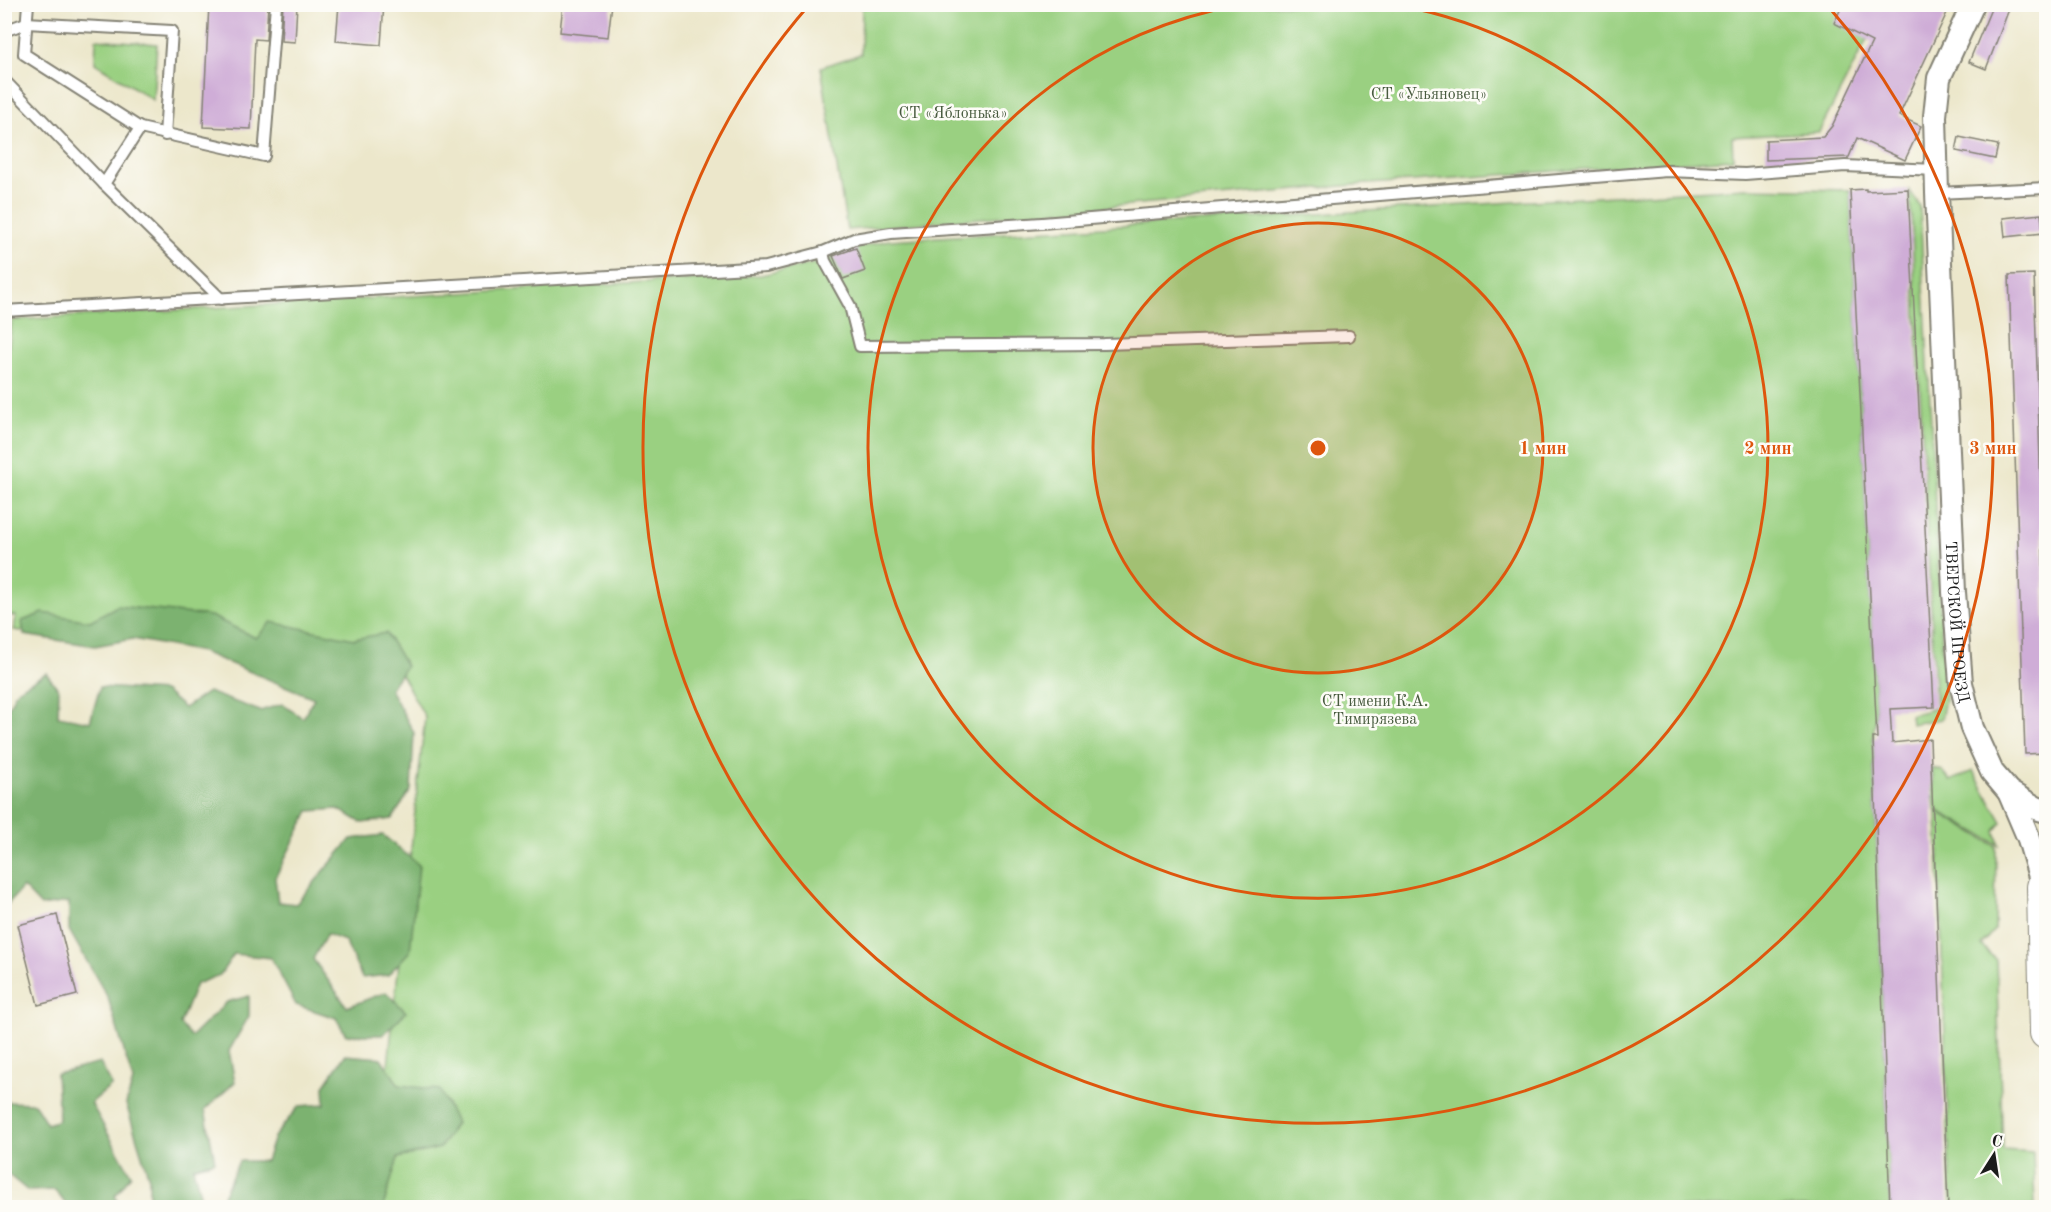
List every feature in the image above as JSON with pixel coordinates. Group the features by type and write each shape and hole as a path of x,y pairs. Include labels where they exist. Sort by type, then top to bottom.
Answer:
{"street":[{"name":"ТВЕРСКОЙ ПРОЕЗД","path":"1972,4 1939,78 1935,116 1954,592 1961,682 1972,728 1992,772 2009,792 2045,882 2046,1033"},
{"path":"2009,792 2036,808 2046,811"}],"lane":[{"path":"28,4 24,54 140,128 264,156 276,4"},
{"path":"4,31 27,23 172,31 165,135"},
{"path":"4,80 104,184 221,299"},
{"path":"104,184 140,128"},
{"path":"4,311 766,267 823,252 854,239 891,233 1122,217 1667,171 1745,174 1845,166 1936,170"},
{"path":"1937,193 2046,188"},
{"path":"823,252 825,261 850,306 860,346 1104,344 1349,336"}],"green space":[{"path":"862,5 1885,5 1819,132 1732,137 1733,159 1354,185 847,230 821,67 861,54"},
{"path":"96,39 157,44 153,100 95,63"},
{"name":"СТ имени К.А. Тимирязева","path":"1746,188 1850,190 1876,711 1873,738 1890,1207 373,1207 425,717 390,655 79,627 75,638 14,630 16,616 5,615 4,388 12,320 761,275 825,261 856,248 889,240"},
{"path":"1910,191 1920,206 1945,700 1941,719 1911,724 1910,715 1936,708"},
{"path":"117,606 211,616 256,638 271,622 354,639 386,633 406,666 390,689 414,733 411,790 392,819 362,823 338,809 309,811 275,878 278,902 296,904 351,839 383,835 419,865 410,951 388,975 362,978 345,941 327,934 313,959 347,1007 386,992 406,1012 383,1035 346,1035 336,1018 296,1005 271,958 234,954 220,975 196,984 180,1024 191,1037 227,1002 249,996 249,1016 229,1051 235,1082 205,1110 215,1161 193,1167 200,1194 197,1207 149,1207 149,1178 126,1104 133,1081 108,998 69,930 69,902 41,906 23,887 8,904 5,903 5,714 17,690 46,673 59,690 58,716 90,722 100,687 164,691 184,708 208,692 260,711 282,704 303,718 314,698 202,652 133,639 95,646 24,635 22,621 43,613 90,621"},
{"path":"1932,768 1943,771 1950,781 1973,771 2002,822 1995,831 1999,845 1935,809"},
{"path":"1937,811 1996,846 1995,929 1981,945 1996,960 2003,1150 2033,1152 2035,1207 1951,1207"},
{"path":"345,1055 381,1058 399,1085 440,1090 456,1123 440,1148 398,1158 383,1207 218,1207 239,1161 266,1161 274,1137 299,1106 325,1104 324,1086"},
{"path":"100,1063 112,1085 91,1103 131,1175 115,1196 119,1207 68,1207 55,1190 28,1191 5,1172 5,1102 34,1103 47,1124 59,1120 56,1074"}],"building":[{"path":"209,4 268,4 266,40 255,39 251,129 203,127"},
{"path":"283,4 297,4 295,42 281,41"},
{"path":"339,4 384,4 381,45 336,41"},
{"path":"563,4 612,4 608,37 560,32"},
{"path":"1843,4 1951,4 1899,116 1921,126 1905,160 1857,138 1849,157 1766,160 1766,140 1823,137 1832,126 1872,42 1834,23"},
{"path":"1993,4 2011,4 1986,69 1969,62"},
{"path":"1959,137 1998,145 1995,159 1956,151"},
{"path":"1866,189 1866,191 1908,189 1934,707 1890,709 1892,743 1930,739 1948,1208 1890,1208 1873,738 1877,738 1850,190"},
{"path":"2041,214 2043,233 2005,237 2003,218"},
{"path":"856,248 865,271 843,279 833,256"},
{"path":"2034,274 2046,649 2046,753 2025,754 2009,275"},
{"path":"57,915 77,995 38,1005 18,925"}],"park label":[{"name":"СТ «Ульяновец»","path":"1429,93"},
{"name":"СТ «Яблонька»","path":"953,112"}]}
